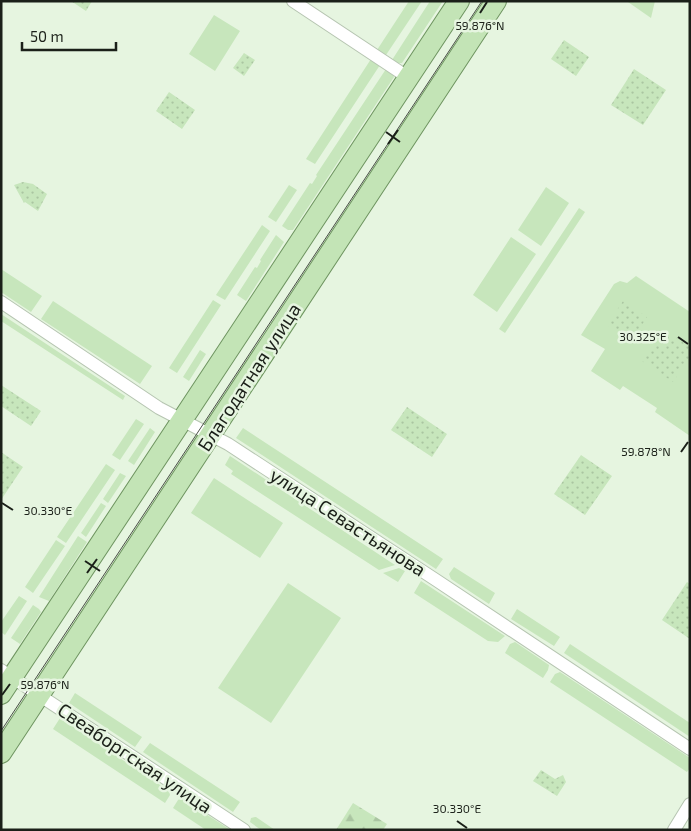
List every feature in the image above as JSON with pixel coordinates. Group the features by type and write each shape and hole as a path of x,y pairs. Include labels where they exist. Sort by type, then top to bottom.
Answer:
{"main road":[{"name":"Благодатная улица","path":"1,694 7,674 182,420 330,199 459,1"},
{"name":"Благодатная улица","path":"1,753 496,1"},
{"path":"330,199 355,216"}],"street":[{"path":"292,1 409,78"},
{"name":"улица Севастьянова","path":"1,302 160,408 228,444 690,749"},
{"name":"Свеаборгская улица","path":"7,674 244,830"},
{"path":"674,830 690,804"}],"green space":[{"path":"71,1 92,1 86,11"},
{"path":"409,1 422,1 386,55 377,50"},
{"path":"430,1 443,1 402,63 392,60"},
{"path":"655,1 651,18 628,2"},
{"path":"214,15 240,31 215,71 189,54"},
{"path":"564,40 589,57 576,76 551,59"},
{"path":"244,53 255,60 244,76 233,68"},
{"path":"371,59 380,65 315,164 306,159"},
{"path":"386,69 394,77 293,230 288,230 282,226 310,183 312,184 316,175"},
{"path":"634,69 666,90 643,125 611,105"},
{"path":"169,92 195,110 182,129 156,111"},
{"path":"23,182 33,184 47,194 38,211 24,203 14,185"},
{"path":"289,185 297,190 276,222 268,217"},
{"path":"546,187 569,203 541,246 518,230"},
{"path":"579,208 585,212 505,333 499,329"},
{"path":"262,225 270,231 225,300 216,295"},
{"path":"276,235 284,242 246,301 237,295 255,267 257,268"},
{"path":"511,237 536,254 497,312 473,295"},
{"path":"1,269 42,296 31,312 1,292"},
{"path":"636,276 690,312 690,436 655,412 657,408 623,386 620,390 591,371 605,349 581,335 614,284 620,281 627,283"},
{"path":"213,300 221,305 177,373 169,368"},
{"path":"53,301 152,366 140,384 41,319"},
{"path":"623,301 647,317 631,342 607,325"},
{"path":"1,314 125,396 123,400 1,321"},
{"path":"663,329 690,347 690,357 673,382 642,361"},
{"path":"200,350 206,354 189,381 183,377"},
{"path":"1,385 41,411 31,426 1,406"},
{"path":"407,407 447,434 432,457 391,430"},
{"path":"136,419 144,424 120,460 112,455"},
{"path":"150,428 155,432 134,465 128,461"},
{"path":"243,428 443,559 436,569 236,438"},
{"path":"1,452 23,467 1,500"},
{"path":"581,455 612,476 585,515 554,494"},
{"path":"230,456 395,565 379,570 231,474 233,471 225,465"},
{"path":"106,464 115,470 66,543 57,537"},
{"path":"120,473 126,476 108,503 103,499"},
{"path":"214,478 283,523 260,558 191,513"},
{"path":"101,503 106,506 86,537 81,533"},
{"path":"78,536 87,542 49,601 39,597"},
{"path":"56,540 65,546 33,593 25,587"},
{"path":"454,567 495,593 489,604 451,579 449,574"},
{"path":"399,568 405,571 398,582 383,573"},
{"path":"421,581 505,636 498,642 488,641 414,593"},
{"path":"687,582 690,584 690,639 662,620"},
{"path":"288,583 341,618 271,723 218,688"},
{"path":"19,596 27,601 5,635 1,632 1,622"},
{"path":"33,605 41,612 20,644 11,638"},
{"path":"517,609 560,637 554,646 511,619"},
{"path":"515,642 549,665 543,678 505,653 510,644"},
{"path":"570,644 690,723 690,737 564,653"},
{"path":"560,672 690,758 690,768 687,772 550,682 555,674"},
{"path":"75,693 142,737 135,747 69,703"},
{"path":"60,718 169,791 170,795 165,803 53,729"},
{"path":"150,743 240,802 233,812 143,752"},
{"path":"541,770 555,779 563,775 566,782 557,796 533,781"},
{"path":"181,798 229,830 206,830 173,808"},
{"path":"353,803 387,824 383,830 336,830"},
{"path":"256,817 275,830 261,830 250,822 251,818"}],"tram line":[{"path":"1,731 482,1"}]}
